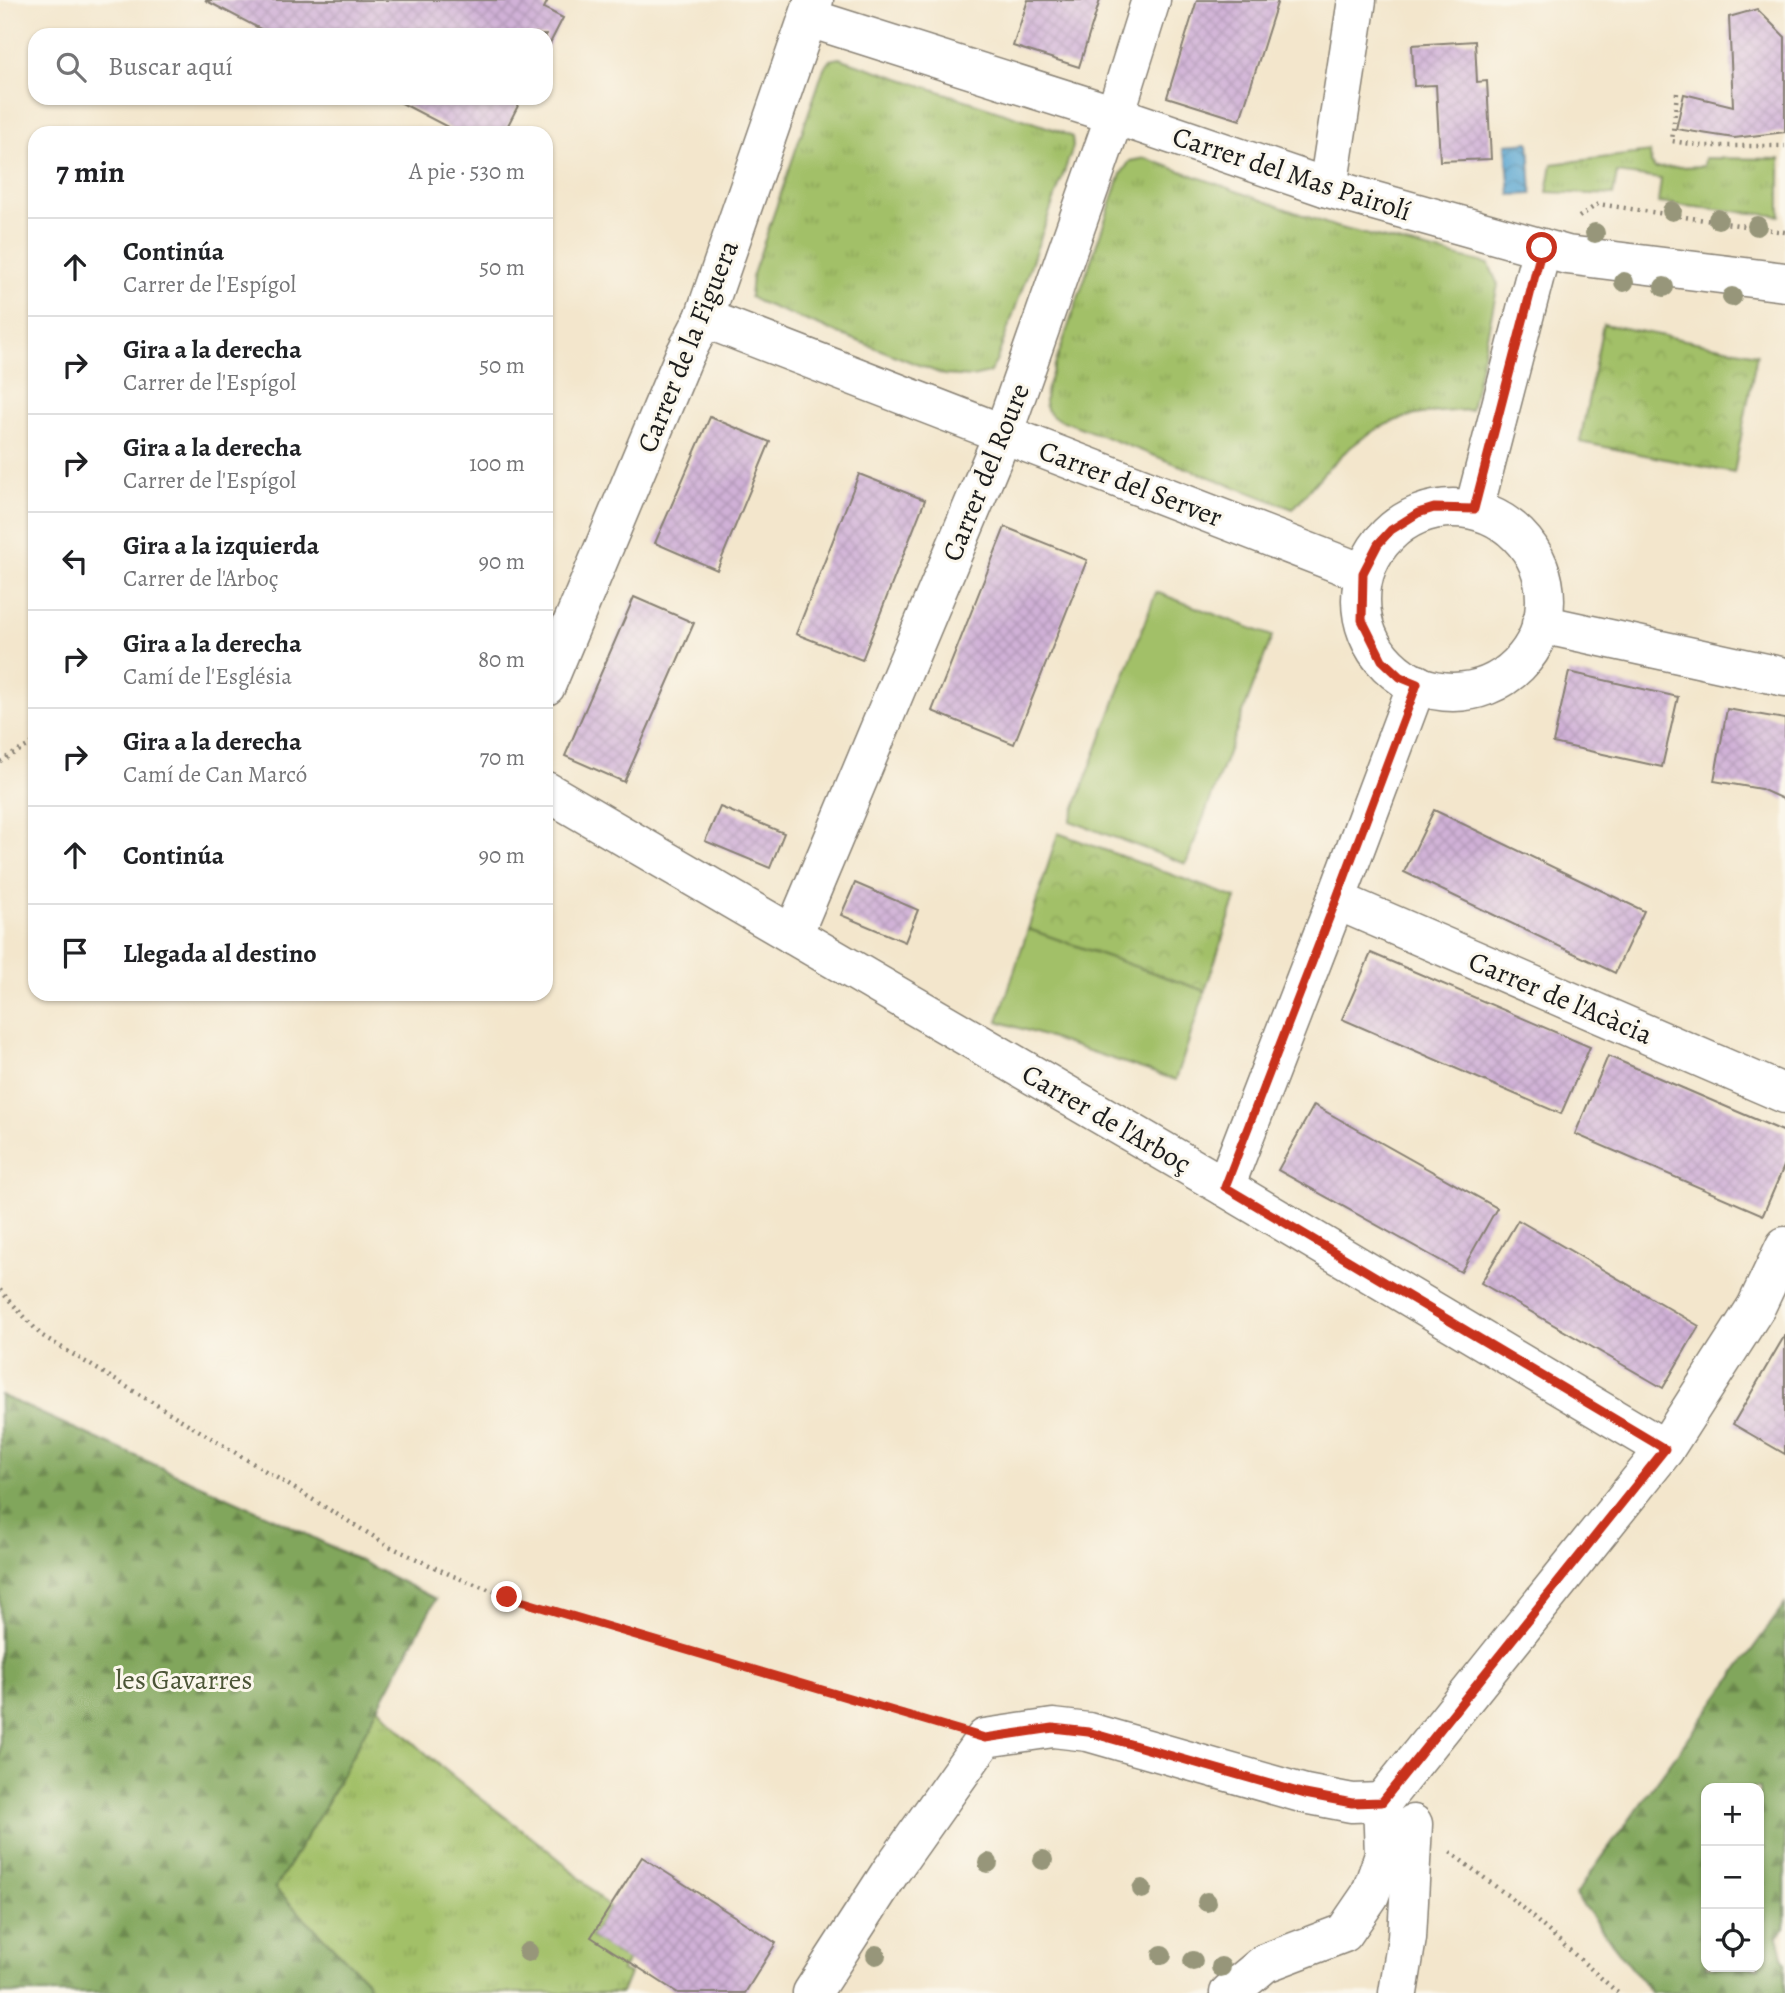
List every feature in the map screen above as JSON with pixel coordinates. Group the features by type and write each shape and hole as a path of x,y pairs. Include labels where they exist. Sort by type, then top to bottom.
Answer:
{"street":[{"name":"Carrer del Roure","path":"793,935 1003,434 1115,115 1151,0"},
{"path":"1328,188 1357,0"},
{"name":"Carrer del Mas Pairolí","path":"812,9 1328,188 1554,251 1785,282"},
{"name":"Carrer de la Figuera","path":"553,669 684,356 704,318 812,9"},
{"path":"1474,509 1554,251"},
{"name":"Carrer del Server","path":"704,318 1363,573"},
{"path":"1434,508 1474,509 1517,532 1536,558 1544,582 1546,606 1538,638 1517,667 1483,688 1451,693 1430,691 1400,677 1382,660 1362,620 1363,573 1378,544 1391,530 1418,513 1434,508"},
{"path":"1541,624 1785,677"},
{"path":"1225,1187 1417,684"},
{"name":"Carrer de l'Arboç","path":"553,795 1225,1187 1665,1449"},
{"name":"Carrer de l'Acàcia","path":"1336,900 1785,1094"},
{"path":"1228,1993 1265,1963 1344,1933 1370,1895 1384,1855 1382,1802 1665,1449 1756,1307 1785,1246"},
{"path":"812,1993 891,1871 985,1738 1053,1728 1088,1732 1305,1794 1352,1803 1382,1802"},
{"path":"1398,1993 1406,1938 1413,1824"}],"path":[{"path":"1676,93 1672,141 1703,146 1785,146"},
{"path":"1554,251 1577,219 1598,204 1785,232"},
{"path":"0,761 28,746"},
{"path":"0,1290 41,1335 391,1547 453,1576 507,1597 985,1738"},
{"path":"1413,1824 1511,1898 1618,1993"}],"green space":[{"path":"839,58 1072,137 1073,147 996,362 989,373 972,377 944,375 750,297 752,277 824,68 830,60"},
{"path":"1650,152 1651,164 1655,168 1704,166 1705,158 1780,159 1780,216 1658,203 1661,179 1617,173 1613,195 1547,192 1552,164"},
{"path":"1145,158 1336,227 1489,264 1498,285 1471,410 1422,414 1382,426 1349,449 1293,509 1053,417 1045,403 1047,388 1121,174 1130,161"},
{"path":"1603,324 1757,354 1734,473 1580,442"},
{"path":"1156,592 1272,636 1186,864 1070,821"},
{"path":"1058,833 1236,898 1205,991 1028,929"},
{"path":"1028,929 1205,991 1176,1080 998,1021"},
{"name":"les Gavarres","path":"0,1395 276,1519 436,1599 327,1803 275,1888 366,1980 371,1993 0,1993"},
{"path":"1785,1604 1785,1928 1778,1937 1785,1963 1785,1993 1651,1993 1575,1895"},
{"path":"378,1706 420,1748 559,1859 610,1908 591,1937 628,1961 621,1971 630,1974 622,1993 371,1993 366,1980 274,1888 327,1803"}],"water":[{"path":"1529,142 1532,194 1510,195 1506,144"}],"building":[{"path":"205,0 548,0 544,8 563,18 553,37 553,28 259,28"},
{"path":"1028,0 1100,0 1079,67 1013,46"},
{"path":"1197,0 1278,0 1240,120 1167,97"},
{"path":"1757,9 1785,37 1785,132 1734,138 1676,129 1684,94 1733,106 1729,17"},
{"path":"1475,41 1477,82 1487,81 1491,159 1440,161 1436,85 1414,86 1412,45"},
{"path":"405,105 518,105 508,126 446,126"},
{"path":"710,417 770,442 717,570 655,543"},
{"path":"859,474 925,500 862,660 796,634"},
{"path":"1005,527 1087,560 1014,744 932,711"},
{"path":"634,597 694,623 624,782 565,756"},
{"path":"1569,672 1678,697 1662,767 1553,743"},
{"path":"1727,709 1785,719 1785,800 1761,789 1714,781"},
{"path":"720,807 784,833 770,868 705,841"},
{"path":"1434,810 1644,911 1615,973 1404,872"},
{"path":"855,883 918,910 905,942 841,915"},
{"path":"1371,953 1590,1047 1561,1114 1342,1019"},
{"path":"1608,1056 1785,1132 1785,1164 1763,1215 1575,1134"},
{"path":"1314,1105 1497,1208 1461,1272 1278,1170"},
{"path":"1518,1220 1699,1326 1663,1388 1481,1283"},
{"path":"1785,1335 1785,1454 1733,1424"},
{"path":"642,1857 776,1943 745,1993 678,1993 591,1937"}],"route":[{"path":"507,1597 985,1738 1053,1728 1088,1732 1305,1794 1352,1803 1382,1802 1665,1449 1225,1187 1417,684 1400,677 1382,660 1362,620 1363,573 1378,544 1391,530 1418,513 1434,508 1474,509 1542,248"}]}
